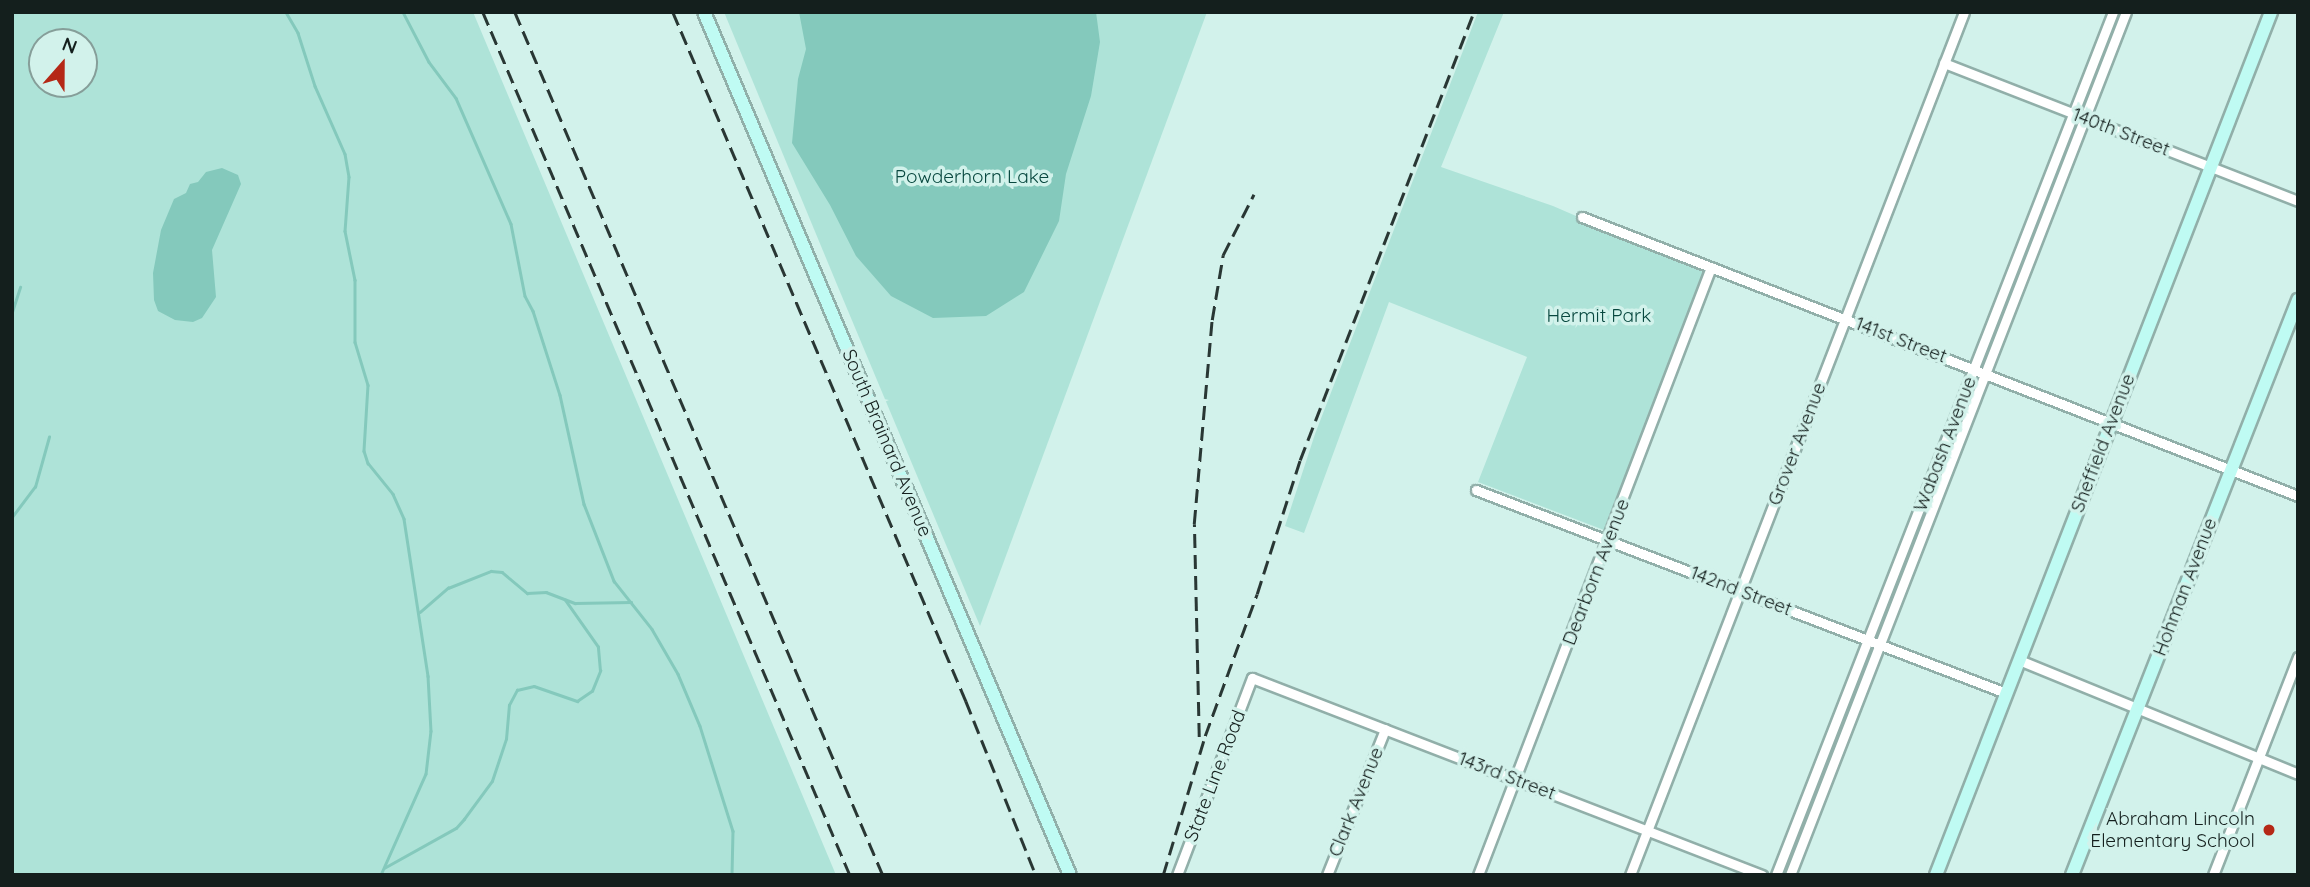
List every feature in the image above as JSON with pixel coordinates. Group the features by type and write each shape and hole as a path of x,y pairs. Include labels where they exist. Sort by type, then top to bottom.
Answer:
{"main road":[{"name":"South Brainard Avenue","path":"704,12 1070,875"},
{"name":"Sheffield Avenue","path":"1936,875 2271,12"},
{"name":"Hohman Avenue","path":"2073,875 2298,300"}],"street":[{"name":"Grover Avenue","path":"1630,875 1964,12"},
{"name":"Wabash Avenue","path":"1776,875 2113,12"},
{"name":"Wabash Avenue","path":"1790,875 2126,12"},
{"name":"140th Street","path":"1944,63 2298,201"},
{"name":"141st Street","path":"1582,217 2298,496"},
{"name":"Dearborn Avenue","path":"1478,875 1609,541 1712,267"},
{"name":"142nd Street","path":"1476,490 2006,693"},
{"path":"2213,875 2298,657"},
{"path":"2019,660 2298,774"},
{"name":"143rd Street","path":"1252,678 1762,875"},
{"name":"State Line Road","path":"1177,875 1252,678"},
{"name":"Clark Avenue","path":"1327,875 1385,729"}],"green space":[{"path":"12,12 473,12 836,875 12,875"},
{"name":"Powderhorn Lake","path":"724,12 1207,12 980,626 838,287"},
{"name":"Hermit Park","path":"1478,12 1504,12 1441,167 1553,206 1701,270 1704,276 1604,530 1478,482 1527,357 1389,302 1304,533 1285,526 1315,434"}],"shaded area":[{"name":"Powderhorn Lake","path":"799,12 1096,12 1100,42 1091,96 1066,174 1059,221 1024,292 986,316 933,318 891,296 856,256 830,205 792,143 798,79 806,49"},
{"path":"222,168 238,175 241,184 212,250 216,297 202,318 193,322 175,320 158,311 154,300 153,273 161,230 174,199 186,193 190,184 198,182 206,172"}],"waterway":[{"path":"286,12 298,33 315,86 345,154 349,177 345,231 355,280 355,342 368,385 364,451 368,463 393,494 404,519 428,676 431,731 426,774 381,875"},
{"path":"403,12 429,62 456,98 511,224 525,296 533,311 560,395 584,504 614,581 652,629 678,674 700,726 733,831 732,875"},
{"path":"12,312 20,287"},
{"path":"12,517 35,487 49,437"},
{"path":"420,612 448,588 491,571 502,572 527,593 546,592 575,603 631,602"},
{"path":"384,868 456,828 464,819 492,781 506,739 509,705 517,690 534,686 577,701 592,691 600,671 598,647 565,600"}],"railway":[{"path":"483,12 850,875"},
{"path":"515,12 883,875"},
{"path":"673,12 966,701 1036,875"},
{"path":"1163,875 1205,736 1257,594 1300,460 1474,12"},
{"path":"1199,737 1194,524 1212,320 1223,255 1254,194"}],"place":[{"name":"Abraham Lincoln Elementary School","path":"2269,830"}]}
